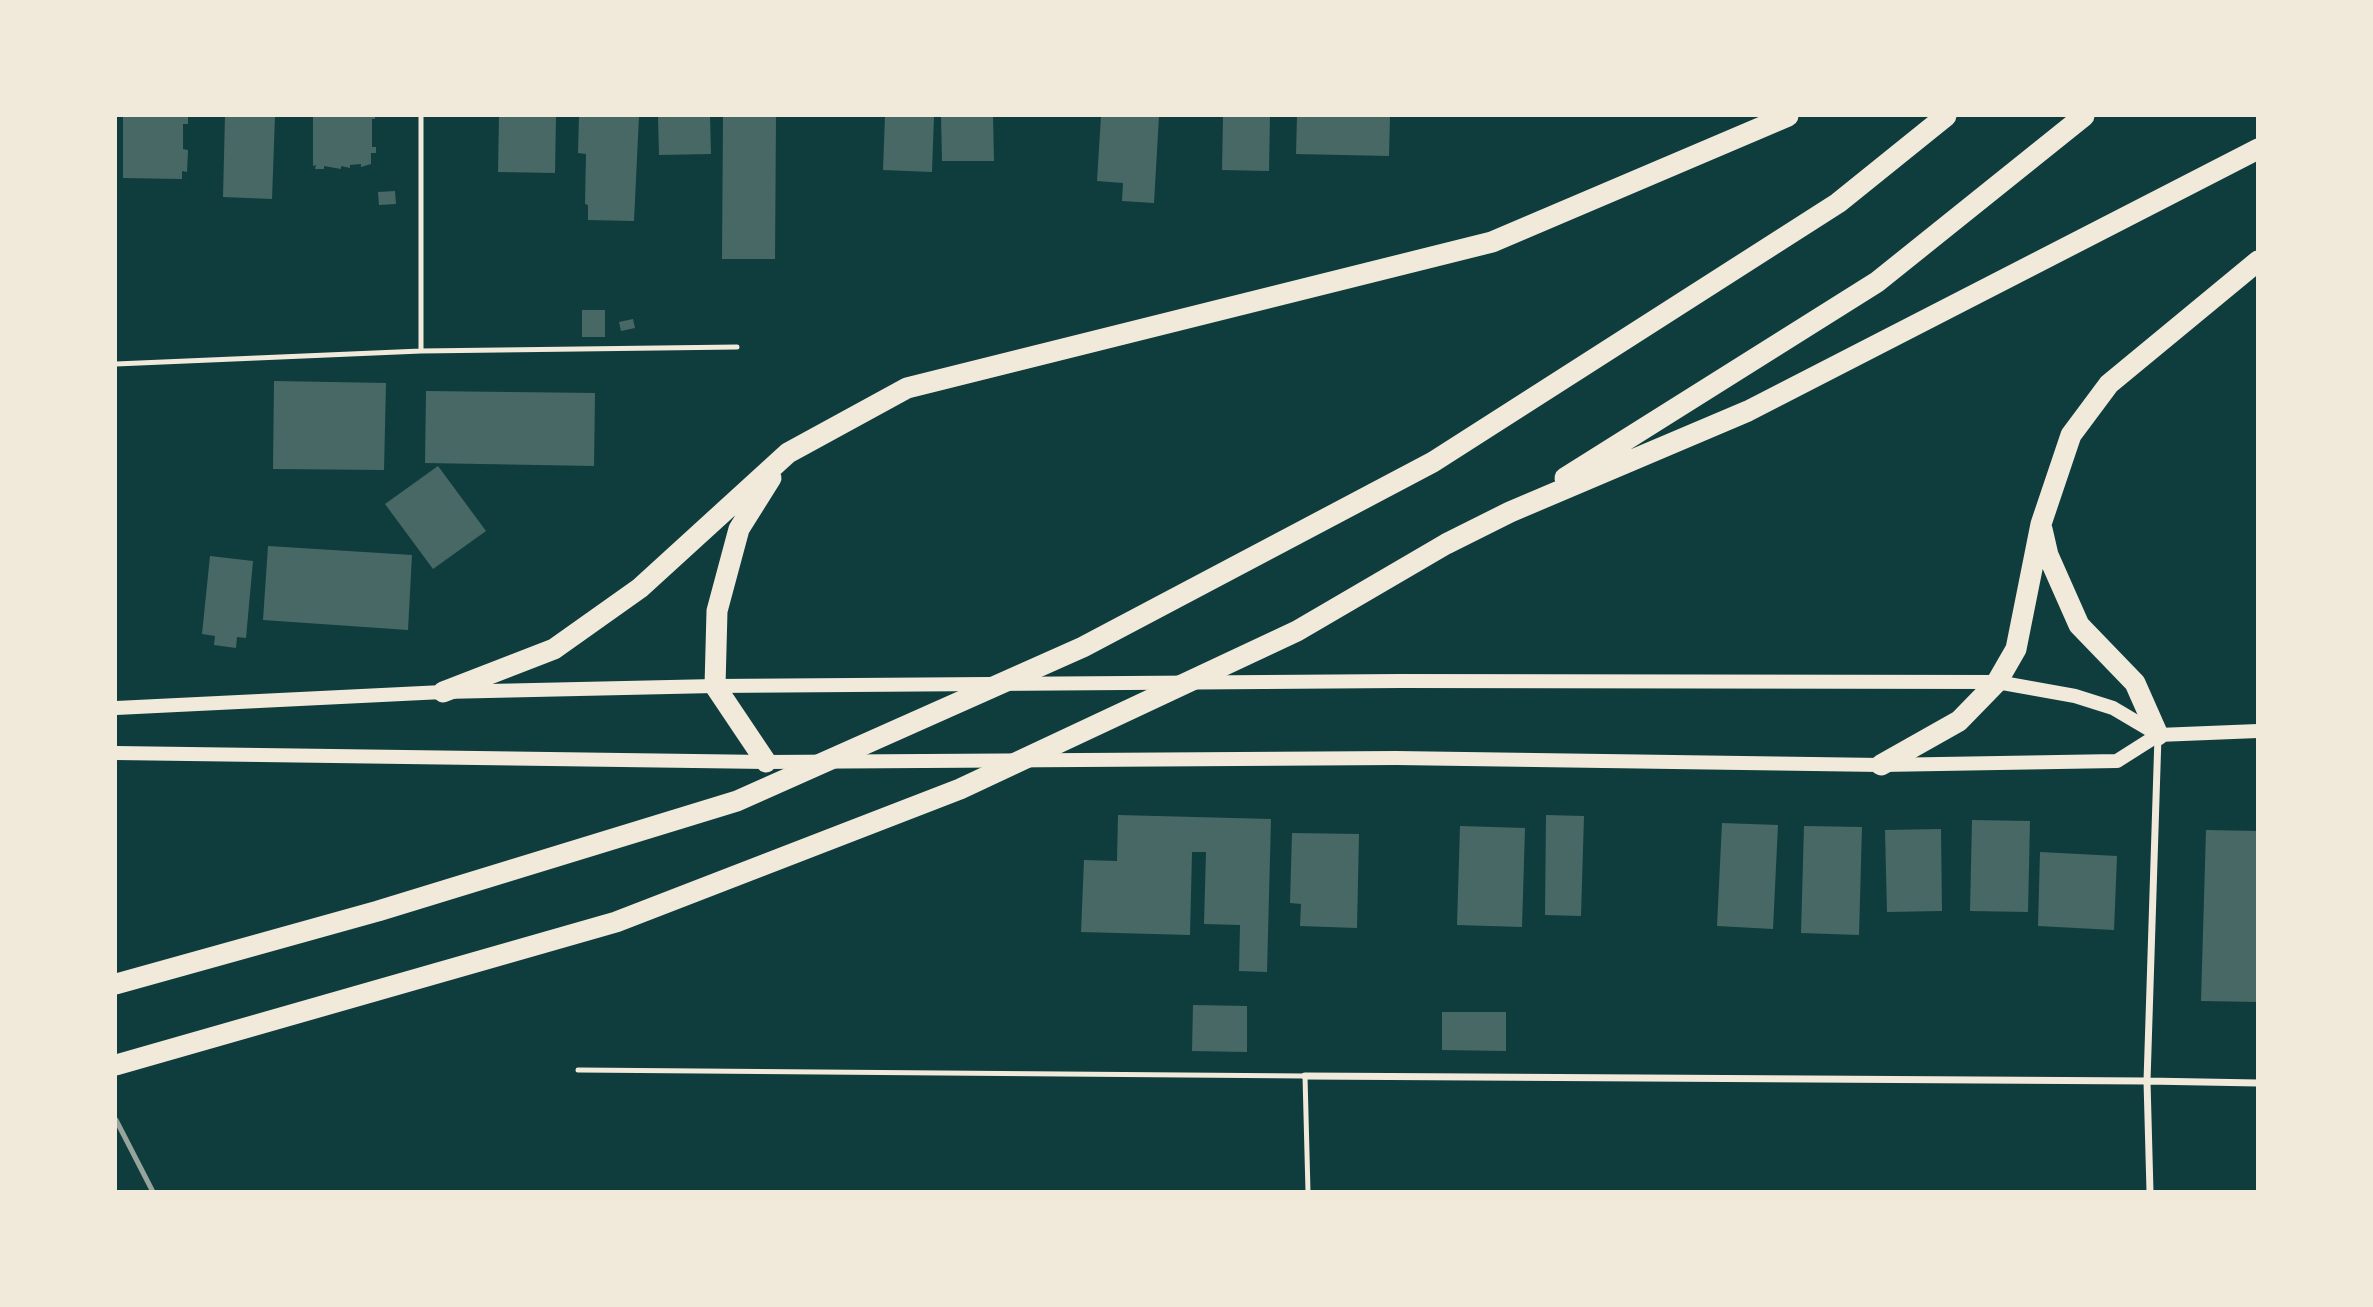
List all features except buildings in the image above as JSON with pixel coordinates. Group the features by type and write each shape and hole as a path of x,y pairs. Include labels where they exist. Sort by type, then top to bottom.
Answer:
{"highway":[{"path":"443,692 554,649 640,588 788,453 907,388 1492,242 1788,116"},
{"path":"116,984 379,911 737,801 1083,647 1433,462 1838,203 1946,116"},
{"path":"1510,512 1877,282 2084,116"},
{"path":"116,1065 616,922 960,789 1297,631 1446,544 1510,512 1748,411 2258,149"},
{"path":"1881,765 1959,721 1997,682 2016,649 2041,524 2071,435 2109,384 2258,261"},
{"path":"766,762 715,686 717,611 739,529 788,453"},
{"path":"2041,524 2048,555 2079,625 2135,682 2158,735"}],"main road":[{"path":"116,708 443,692 715,686 1401,681 1997,682 2075,696 2113,708 2158,735"},
{"path":"116,753 766,762 1396,758 1881,765 2117,761 2158,735 2258,731"}],"street":[{"path":"2150,1192 2147,1081 2158,735"},
{"path":"1305,1076 2258,1083"}],"lane":[{"path":"421,116 421,351"},
{"path":"116,364 421,351 737,347"},
{"path":"578,1070 1305,1076 1308,1192"}],"railway":[{"path":"116,1120 153,1192"}]}
